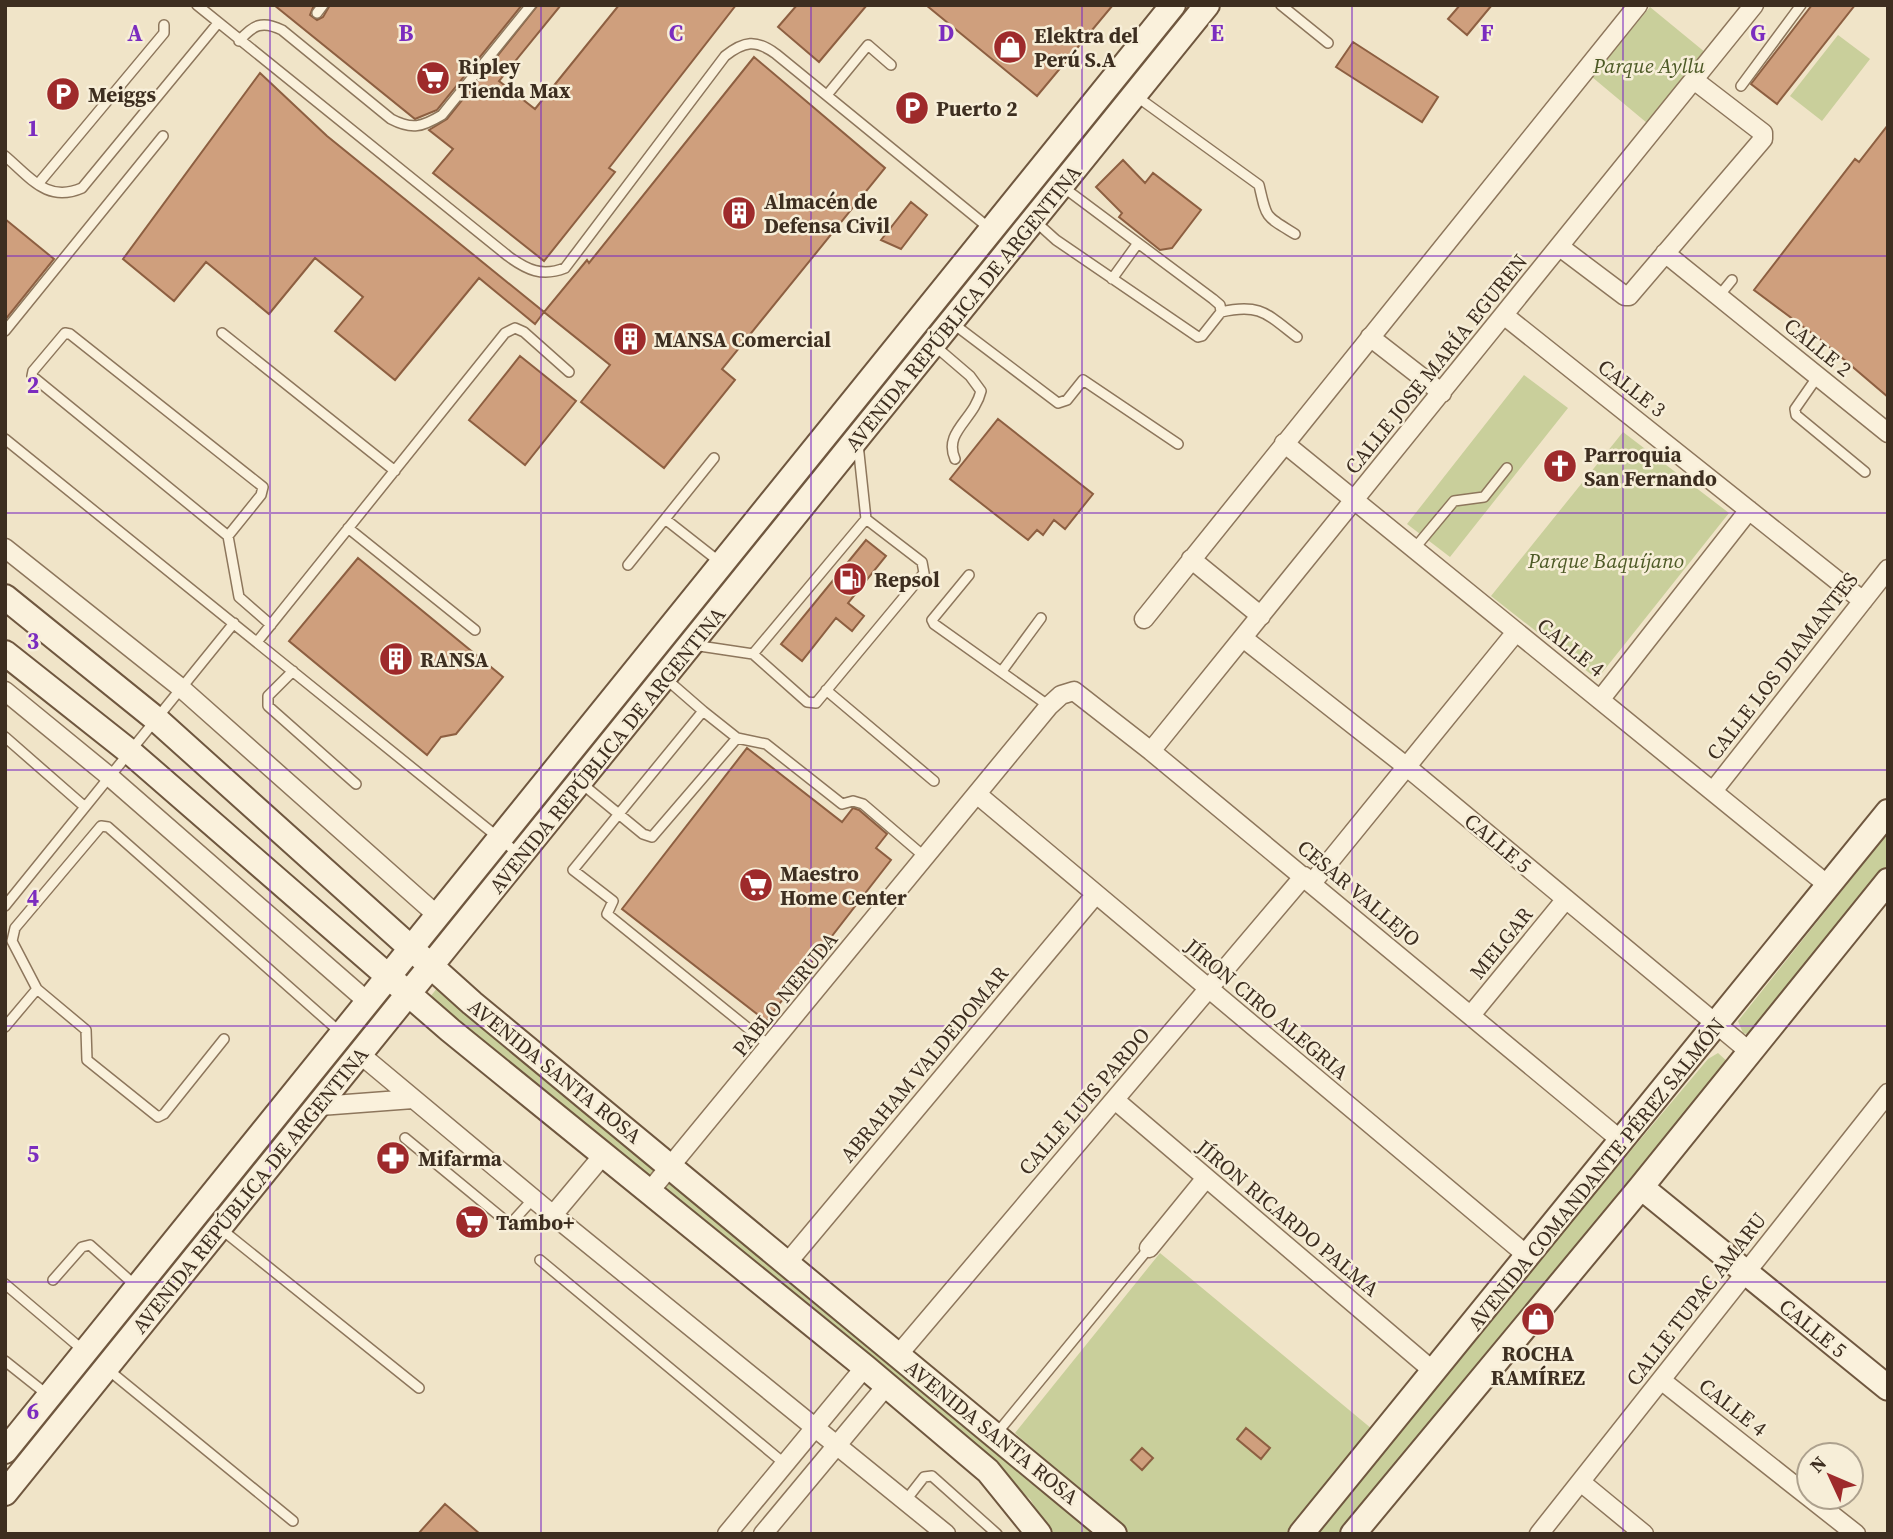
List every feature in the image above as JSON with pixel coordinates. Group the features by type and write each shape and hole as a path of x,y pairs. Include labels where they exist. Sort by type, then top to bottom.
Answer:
{"main road":[{"name":"AVENIDA REPÚBLICA DE ARGENTINA","path":"5,1493 70,1412 95,1360 138,1288 1173,5"},
{"name":"AVENIDA REPÚBLICA DE ARGENTINA","path":"5,1451 49,1396 95,1360 220,1228 1207,5"},
{"name":"AVENIDA SANTA ROSA","path":"5,597 156,719 410,951 1114,1534"},
{"name":"AVENIDA SANTA ROSA","path":"5,653 130,752 409,996 887,1385 988,1471 1039,1534"},
{"name":"AVENIDA COMANDANTE PÉREZ SALMÓN","path":"1301,1534 1432,1370 1623,1142 1888,812"},
{"name":"AVENIDA COMANDANTE PÉREZ SALMÓN","path":"1353,1534 1641,1187 1888,881"},
{"name":"CALLE 5","path":"1641,1187 1888,1388"}],"street":[{"path":"1144,619 1637,5"},
{"name":"CALLE JOSE MARÍA EGUREN","path":"1152,751 1754,5"},
{"path":"1560,247 1627,297 1765,136 1694,80"},
{"name":"CALLE 2","path":"1665,253 1887,431"},
{"name":"CALLE 3","path":"1505,316 1863,601"},
{"path":"1370,337 1442,393"},
{"name":"CALLE 4","path":"1284,443 1829,886"},
{"path":"1600,700 1749,510"},
{"path":"5,548 181,688 438,916"},
{"path":"1191,559 1261,616"},
{"name":"CALLE LOS DIAMANTES","path":"1713,791 1888,569"},
{"name":"CALLE LUIS PARDO","path":"898,1355 1210,990 1407,767 1516,632"},
{"name":"CALLE 5","path":"1243,638 1407,767 1750,1052"},
{"path":"5,691 110,776 368,1002"},
{"name":"CESAR VALLEJO","path":"1055,700 1074,691 1152,751 1623,1142"},
{"name":"PABLO NERUDA","path":"649,1192 1055,700"},
{"name":"JÍRON CIRO ALEGRIA","path":"978,795 1529,1257"},
{"name":"ABRAHAM VALDEDOMAR","path":"788,1262 1096,894"},
{"name":"MELGAR","path":"1471,1015 1566,899"},
{"path":"361,1055 533,1199 817,1426 946,1534"},
{"name":"CALLE TUPAC AMARU","path":"1539,1534 1888,1093"},
{"path":"320,1106 413,1098"},
{"name":"JÍRON RICARDO PALMA","path":"1115,1100 1432,1370"},
{"path":"554,1216 604,1154"},
{"path":"1149,1248 1206,1178"},
{"path":"727,1534 865,1367"},
{"name":"CALLE 4","path":"1661,1380 1795,1486"},
{"path":"763,1534 887,1385"},
{"path":"1582,1483 1644,1534"},
{"name":"CALLE 4","path":"1827,1511 1856,1534"}],"lane":[{"path":"197,5 523,268 539,273 551,274 565,268 725,56 739,45 752,42 765,45 992,230"},
{"path":"239,41 257,24 268,23 282,30 391,119 407,127 424,126 442,115 531,5"},
{"path":"1282,5 1328,43"},
{"path":"1741,86 1801,5"},
{"path":"5,156 49,192 66,195 82,188 218,23"},
{"path":"38,184 164,33 164,25"},
{"path":"827,95 868,45 891,65"},
{"path":"1134,95 1259,185 1261,205 1267,216 1295,234"},
{"path":"5,331 163,136"},
{"path":"1061,186 1213,299 1220,305 1221,312"},
{"path":"1034,220 1112,279 1198,337 1202,336 1221,312 1243,307 1259,308 1297,337"},
{"path":"1112,279 1138,243"},
{"path":"1719,296 1732,280"},
{"path":"931,305 1058,403 1067,400 1083,380 1178,444"},
{"path":"257,642 505,333 515,328 524,332 569,372"},
{"path":"228,536 261,495 263,487 70,334 65,333 33,370 33,376 228,536 239,597 271,625"},
{"path":"222,333 395,471"},
{"path":"933,345 971,376 981,391 977,407 953,437 950,449 955,460"},
{"path":"1818,376 1796,409 1796,415 1865,472"},
{"path":"5,439 522,856"},
{"path":"691,645 753,654 807,702 816,703 925,573 922,562 866,519 857,439"},
{"path":"628,565 714,458"},
{"path":"1414,549 1454,501 1465,497 1475,501 1484,497 1507,468"},
{"path":"665,519 722,564"},
{"path":"753,654 866,519"},
{"path":"348,528 475,630"},
{"path":"969,575 932,620 937,627 1002,671 1055,700"},
{"path":"1002,671 1041,618"},
{"path":"5,906 234,623"},
{"path":"293,671 268,696 268,706 356,784"},
{"path":"664,678 737,738 766,744 842,804 853,801 863,804 926,858"},
{"path":"826,690 934,781"},
{"path":"703,711 576,864 575,874 613,901 607,914 771,1047"},
{"path":"5,737 85,807"},
{"path":"580,783 643,834 652,837 737,738"},
{"path":"224,1040 164,1114 158,1116 87,1060 86,1030 37,989 12,941 15,929 101,826 107,827 342,1034"},
{"path":"5,1027 37,989"},
{"path":"405,1138 507,1222 514,1220 533,1199"},
{"path":"220,1228 419,1388"},
{"path":"53,1280 82,1247 90,1245 138,1288"},
{"path":"996,1435 1149,1248"},
{"path":"540,1260 785,1464"},
{"path":"5,1284 293,1521"},
{"path":"5,1361 70,1412"},
{"path":"906,1500 924,1477 932,1476 998,1534"}],"green space":[{"name":"Parque Ayllu","path":"1650,7 1706,53 1647,123 1592,77"},
{"path":"1838,35 1870,59 1822,121 1790,96"},
{"path":"1524,375 1568,408 1450,557 1407,524"},
{"name":"Parque Baquíjano","path":"1623,432 1729,513 1597,679 1491,596"},
{"path":"1888,833 1888,874 1758,1037 1743,1033 1738,1021"},
{"path":"442,982 1095,1534 1051,1534 1030,1499 430,997"},
{"path":"1718,1053 1730,1064 1724,1078 1340,1534 1312,1534 1315,1526 1708,1059"},
{"path":"1160,1253 1372,1429 1286,1534 1128,1534 1015,1433"}],"building":[{"name":"Ripley Tienda Max","path":"274,5 314,5 310,15 317,20 323,17 330,5 522,5 437,110 415,119"},
{"path":"538,5 561,5 499,81 535,109 619,5 736,5 609,168 615,172 544,261 433,173 453,149 429,130 447,119"},
{"path":"797,5 867,5 819,62 778,27"},
{"path":"926,5 1113,5 1037,96"},
{"path":"1460,5 1492,5 1467,35 1448,19"},
{"path":"1812,5 1855,5 1777,104 1751,84"},
{"path":"1353,42 1438,97 1422,122 1336,67"},
{"name":"Almacén de Defensa Civil","path":"754,57 885,168 722,369 735,380 664,468 581,402 610,365 544,312 587,260 589,263"},
{"path":"260,73 327,136 544,312 535,324 479,278 395,380 335,331 363,297 315,258 269,314 206,262 174,301 123,259"},
{"path":"1888,125 1888,397 1821,340 1754,290 1855,159 1859,162"},
{"path":"1123,160 1145,183 1153,173 1201,210 1172,248 1160,250 1119,217 1122,213 1096,187"},
{"path":"911,202 927,215 901,249 881,240"},
{"path":"5,219 54,259 5,320"},
{"path":"520,356 576,401 525,465 469,420"},
{"path":"998,419 1093,494 1065,529 1054,520 1043,535 1037,530 1028,540 950,479"},
{"name":"Repsol","path":"866,540 886,556 848,603 864,616 852,631 836,618 802,661 781,644"},
{"name":"RANSA","path":"358,558 503,677 456,734 441,737 427,755 289,641"},
{"name":"Maestro Home Center","path":"747,748 842,822 853,808 859,810 887,834 876,848 891,860 766,1021 622,909"},
{"path":"1246,1428 1270,1448 1261,1459 1237,1439"},
{"path":"1142,1448 1153,1458 1142,1470 1131,1460"},
{"path":"445,1504 480,1534 418,1534"}],"place":[{"name":"Elektra del Perú S.A","path":"1010,47"},
{"name":"Ripley Tienda Max","path":"433,78"},
{"name":"Meiggs","path":"63,94"},
{"name":"Puerto 2","path":"912,108"},
{"name":"Almacén de Defensa Civil","path":"739,213"},
{"name":"MANSA Comercial","path":"630,339"},
{"name":"Parroquia San Fernando","path":"1560,466"},
{"name":"Repsol","path":"850,579"},
{"name":"RANSA","path":"396,659"},
{"name":"Maestro Home Center","path":"756,885"},
{"name":"Mifarma","path":"393,1158"},
{"name":"Tambo+","path":"472,1222"},
{"name":"ROCHA RAMÍREZ","path":"1538,1319"}]}
